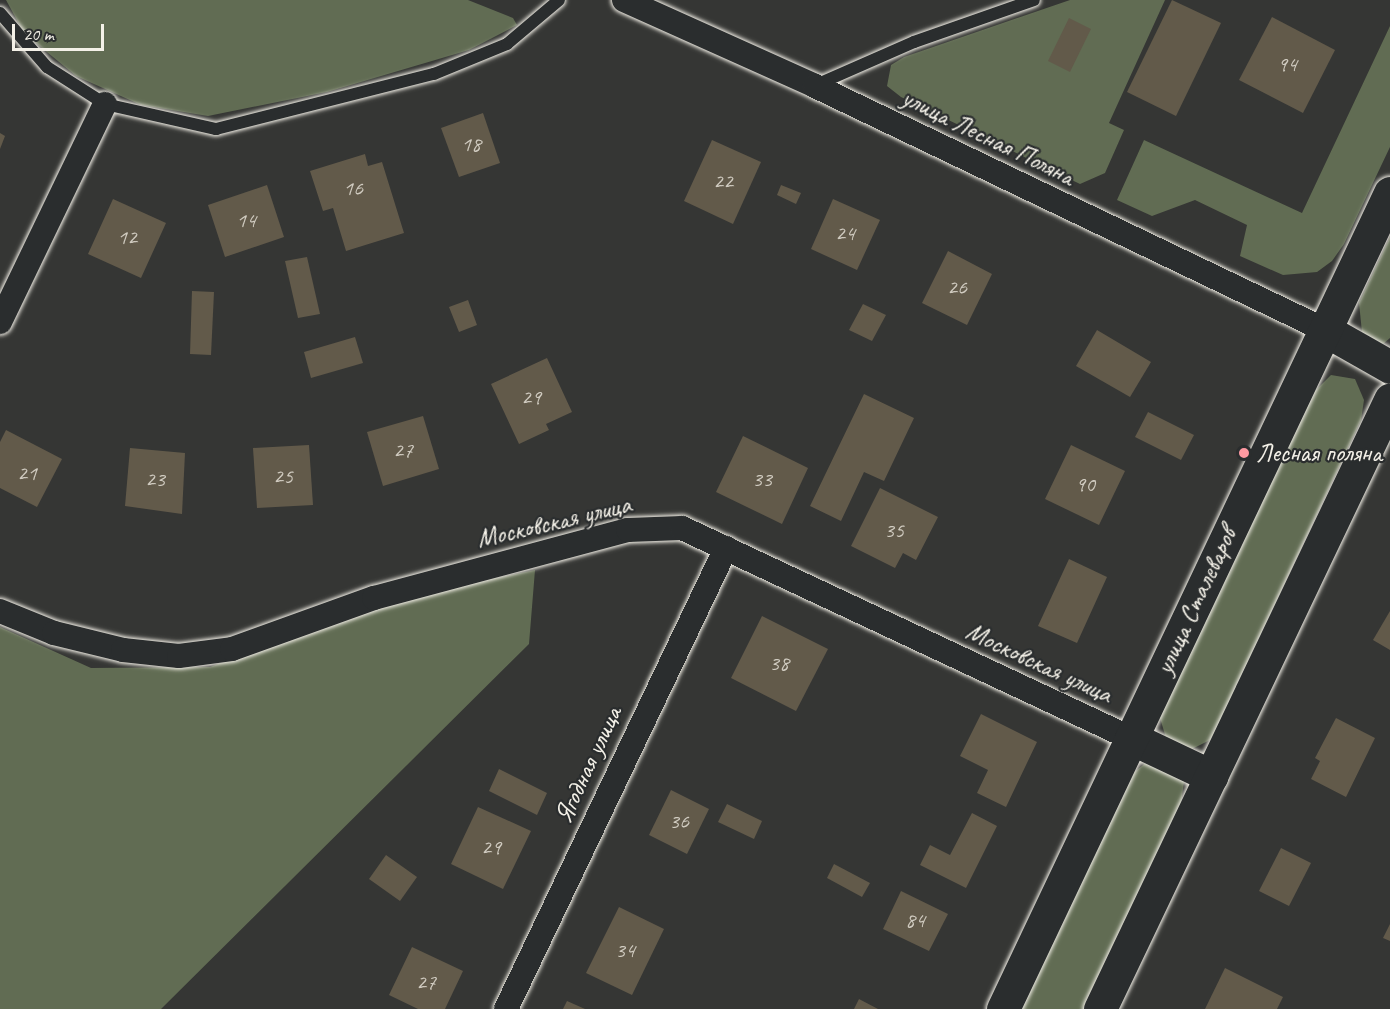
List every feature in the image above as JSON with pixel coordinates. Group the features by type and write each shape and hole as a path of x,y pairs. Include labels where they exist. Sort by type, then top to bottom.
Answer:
{"main road":[{"name":"улица Сталеваров","path":"1003,1009 1390,193"},
{"path":"1325,330 1390,367"},
{"path":"1100,1009 1390,400"},
{"path":"1131,738 1211,776"}],"street":[{"name":"улица Лесная Поляна","path":"624,0 815,86 1325,330"},
{"path":"0,322 105,104"},
{"name":"Московская улица","path":"0,611 54,633 123,650 179,656 232,649 374,598 628,530 682,528 1131,738"},
{"name":"Ягодная улица","path":"506,1009 726,548"}],"lane":[{"path":"0,13 47,67 105,104 216,129 434,74 507,44 559,0"},
{"path":"815,86 914,42 1034,0"}],"green space":[{"path":"6,0 468,0 513,18 517,25 469,50 327,92 208,116 141,105 76,76 24,33"},
{"path":"1070,0 1165,0 1109,123 1124,130 1105,173 1080,184 901,97 887,86 891,65 904,57"},
{"path":"1390,26 1390,147 1344,244 1332,261 1317,272 1283,275 1240,256 1247,225 1195,200 1152,216 1117,200 1144,140 1302,213"},
{"path":"1390,237 1390,338 1383,344 1362,332 1359,303"},
{"path":"1331,375 1355,379 1364,400 1361,420 1212,739 1192,749 1166,738 1158,711 1315,391"},
{"path":"535,570 529,644 161,1009 0,1009 0,627 91,668 210,667 398,598"},
{"path":"1148,761 1184,781 1180,812 1086,1009 1018,1009 1127,778"}],"building":[{"path":"1172,0 1221,23 1176,116 1127,92"},
{"path":"1272,17 1335,50 1303,113 1239,80"},
{"path":"1069,18 1091,29 1070,72 1048,61"},
{"path":"483,113 500,163 459,177 441,128"},
{"path":"0,133 5,136 0,149"},
{"path":"712,140 761,162 733,224 684,201"},
{"path":"365,154 368,166 382,162 404,233 346,251 333,208 323,211 310,171"},
{"path":"267,185 284,237 225,257 208,205"},
{"path":"781,185 801,193 796,204 777,195"},
{"path":"113,199 166,223 141,278 88,254"},
{"path":"833,199 880,220 857,270 811,249"},
{"path":"948,251 992,274 967,325 922,303"},
{"path":"307,257 320,314 298,318 285,261"},
{"path":"192,291 214,292 211,355 190,354"},
{"path":"468,300 477,325 459,332 449,307"},
{"path":"863,304 886,315 872,341 849,330"},
{"path":"1097,330 1151,362 1130,397 1076,366"},
{"path":"355,337 363,363 311,378 304,352"},
{"path":"547,358 572,412 546,424 549,430 519,444 491,384"},
{"path":"864,394 914,418 884,481 864,472 841,521 810,506"},
{"path":"1148,412 1194,435 1181,460 1135,437"},
{"path":"423,416 439,469 383,486 367,432"},
{"path":"6,430 62,459 37,507 0,488 0,442"},
{"path":"743,436 808,468 782,524 716,492"},
{"path":"309,445 313,505 257,508 253,448"},
{"path":"1071,445 1125,471 1099,525 1045,499"},
{"path":"130,448 185,453 182,514 125,506"},
{"path":"880,488 938,517 916,560 903,553 895,568 851,546"},
{"path":"1069,559 1107,577 1077,643 1038,626"},
{"path":"1390,611 1390,650 1373,640"},
{"path":"762,616 828,649 796,711 731,678"},
{"path":"981,714 1037,742 1006,807 977,793 988,770 960,756"},
{"path":"1336,718 1375,738 1346,797 1311,779 1320,761 1315,758"},
{"path":"499,769 547,793 537,815 489,791"},
{"path":"671,790 709,809 687,854 649,835"},
{"path":"727,804 762,821 754,839 718,822"},
{"path":"478,807 531,831 503,889 451,864"},
{"path":"972,813 997,826 966,888 920,865 930,845 950,855"},
{"path":"1281,848 1311,863 1289,906 1259,891"},
{"path":"386,855 417,877 400,901 369,879"},
{"path":"834,864 870,883 862,897 827,878"},
{"path":"901,891 948,914 929,951 883,929"},
{"path":"619,907 664,929 632,995 586,973"},
{"path":"1390,924 1390,941 1383,938"},
{"path":"412,947 463,971 445,1009 418,1009 389,995"},
{"path":"1225,968 1283,997 1277,1009 1205,1009"},
{"path":"859,999 878,1009 854,1009"},
{"path":"567,1001 585,1009 563,1009"}],"place":[{"name":"Лесная поляна","path":"1244,453"}]}
